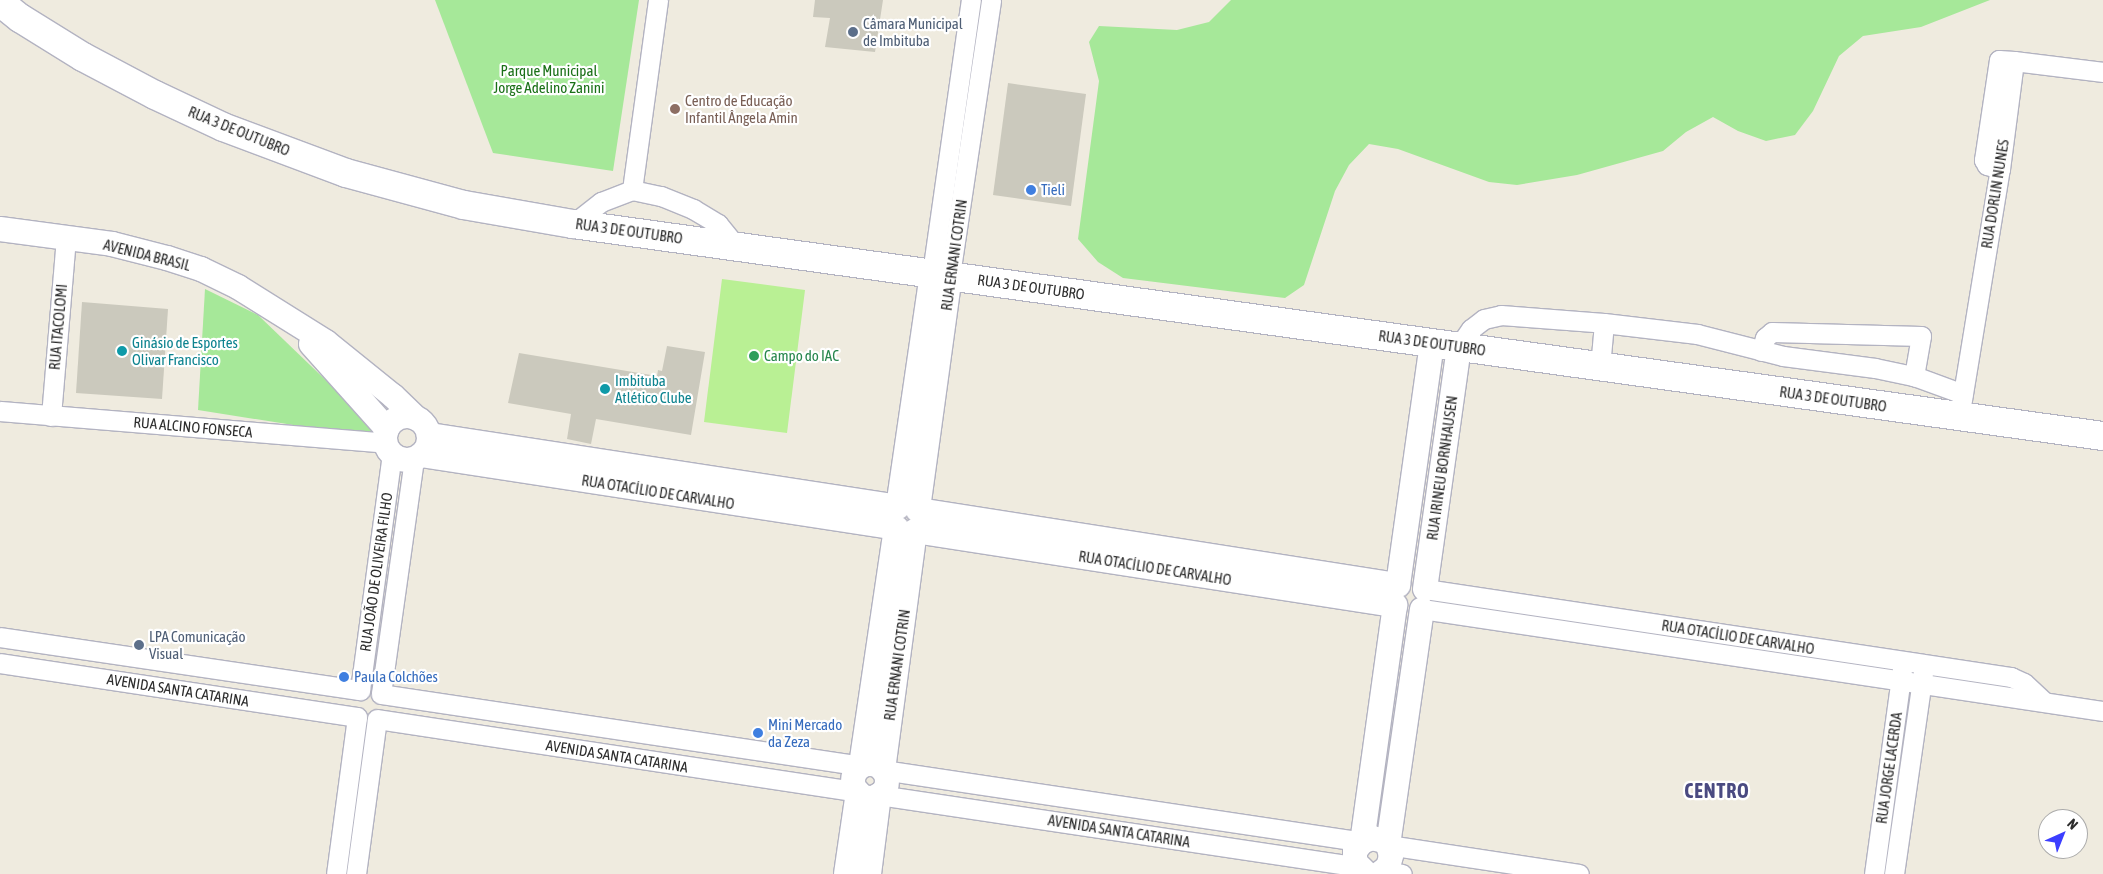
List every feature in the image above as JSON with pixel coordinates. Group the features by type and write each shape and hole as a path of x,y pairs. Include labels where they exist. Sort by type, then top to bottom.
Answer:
{"main road":[{"name":"RUA 3 DE OUTUBRO","path":"0,2 20,18 83,56 155,95 223,127 346,173 406,191 464,205 573,224 1600,367 1961,405 2103,436"}],"street":[{"path":"632,190 658,0"},
{"name":"RUA ERNANI COTRIN","path":"868,793 886,786 887,780 872,768 941,274 963,58 971,0"},
{"name":"RUA ERNANI COTRIN","path":"941,274 982,61 991,0"},
{"path":"963,58 982,61"},
{"name":"RUA DORLIN NUNES","path":"1961,405 2000,169 2014,61 2103,72"},
{"path":"573,224 601,202 632,190 661,196 693,210 718,224 736,246"},
{"name":"AVENIDA BRASIL","path":"0,229 112,244 167,258 201,270 231,284 283,313 349,359 406,442"},
{"name":"RUA ITACOLOMI","path":"51,416 66,238"},
{"path":"1459,346 1471,329 1484,319 1501,315 1604,323 1697,334 1799,359 1848,363 1914,376 1961,405"},
{"path":"1600,367 1604,323"},
{"path":"1761,351 1765,338 1772,332 1921,336 1914,376"},
{"name":"RUA IRINEU BORNHAUSEN","path":"1362,842 1432,343"},
{"name":"RUA IRINEU BORNHAUSEN","path":"1388,845 1459,346"},
{"name":"RUA ALCINO FONSECA","path":"0,411 406,442"},
{"name":"RUA OTACÍLIO DE CARVALHO","path":"406,442 1396,595 1407,614 1423,599 1502,601 1924,666 2011,677 2024,683 2043,701"},
{"name":"RUA JOÃO DE OLIVEIRA FILHO","path":"360,690 378,557 406,442"},
{"name":"RUA JOÃO DE OLIVEIRA FILHO","path":"381,694 400,559 406,442"},
{"path":"1415,461 1443,464"},
{"path":"378,557 400,559"},
{"name":"RUA OTACÍLIO DE CARVALHO","path":"1423,599 1499,620 2103,711"},
{"path":"1499,620 1502,601"},
{"path":"1652,644 1655,624"},
{"path":"1705,652 1708,632"},
{"name":"AVENIDA SANTA CATARINA","path":"0,637 360,690"},
{"path":"45,670 49,644"},
{"name":"RUA JORGE LACERDA","path":"1874,874 1903,662"},
{"name":"AVENIDA SANTA CATARINA","path":"0,663 357,717"},
{"path":"183,690 185,664"},
{"name":"RUA JORGE LACERDA","path":"1894,874 1924,666"},
{"path":"336,874 357,717 352,703 360,690 371,689 381,694 385,708 377,719 356,874"},
{"name":"AVENIDA SANTA CATARINA","path":"381,694 1362,842"},
{"path":"1382,695 1409,699"},
{"path":"357,717 366,722 377,719"},
{"name":"AVENIDA SANTA CATARINA","path":"377,719 868,793 1376,873"},
{"path":"846,874 868,793"},
{"path":"868,793 869,874"},
{"path":"1388,845 1392,856 1391,862 1376,873 1355,862 1355,851 1362,842 1367,839 1378,839 1388,845 1537,871 1580,874"},
{"path":"339,845 359,848"}],"green space":[{"name":"Parque Municipal Jorge Adelino Zanini","path":"435,0 639,0 613,171 493,153"},
{"path":"1231,0 1990,0 1921,27 1863,36 1839,56 1813,111 1795,135 1766,141 1738,131 1713,117 1686,132 1663,151 1577,175 1517,185 1489,182 1398,149 1369,144 1349,165 1335,191 1304,285 1285,298 1123,278 1098,262 1078,239 1099,81 1089,42 1099,26 1177,30 1209,22"},
{"name":"Campo do IAC","path":"722,279 805,290 787,433 704,422"},
{"path":"205,289 258,315 362,415 374,431 367,435 356,435 198,410"}],"building":[{"name":"Câmara Municipal de Imbituba","path":"815,0 883,0 875,52 825,47 830,18 813,17"},
{"path":"1008,83 1086,94 1071,206 993,195"},
{"name":"Ginásio de Esportes Olivar Francisco","path":"82,302 168,309 162,399 76,393"},
{"name":"Imbituba Atlético Clube","path":"667,346 705,352 691,435 596,419 591,444 567,439 571,414 508,403 519,353 657,376 658,370 662,371"}],"place":[{"name":"Câmara Municipal de Imbituba","path":"853,32"},
{"name":"Centro de Educação Infantil Ângela Amin","path":"675,109"},
{"name":"Tieli","path":"1031,190"},
{"name":"Ginásio de Esportes Olivar Francisco","path":"122,351"},
{"name":"Campo do IAC","path":"754,356"},
{"name":"Imbituba Atlético Clube","path":"605,389"},
{"name":"LPA Comunicação Visual","path":"139,645"},
{"name":"Paula Colchões","path":"344,677"},
{"name":"Mini Mercado da Zeza","path":"758,733"}],"district":[{"name":"CENTRO","path":"1717,790"}]}
